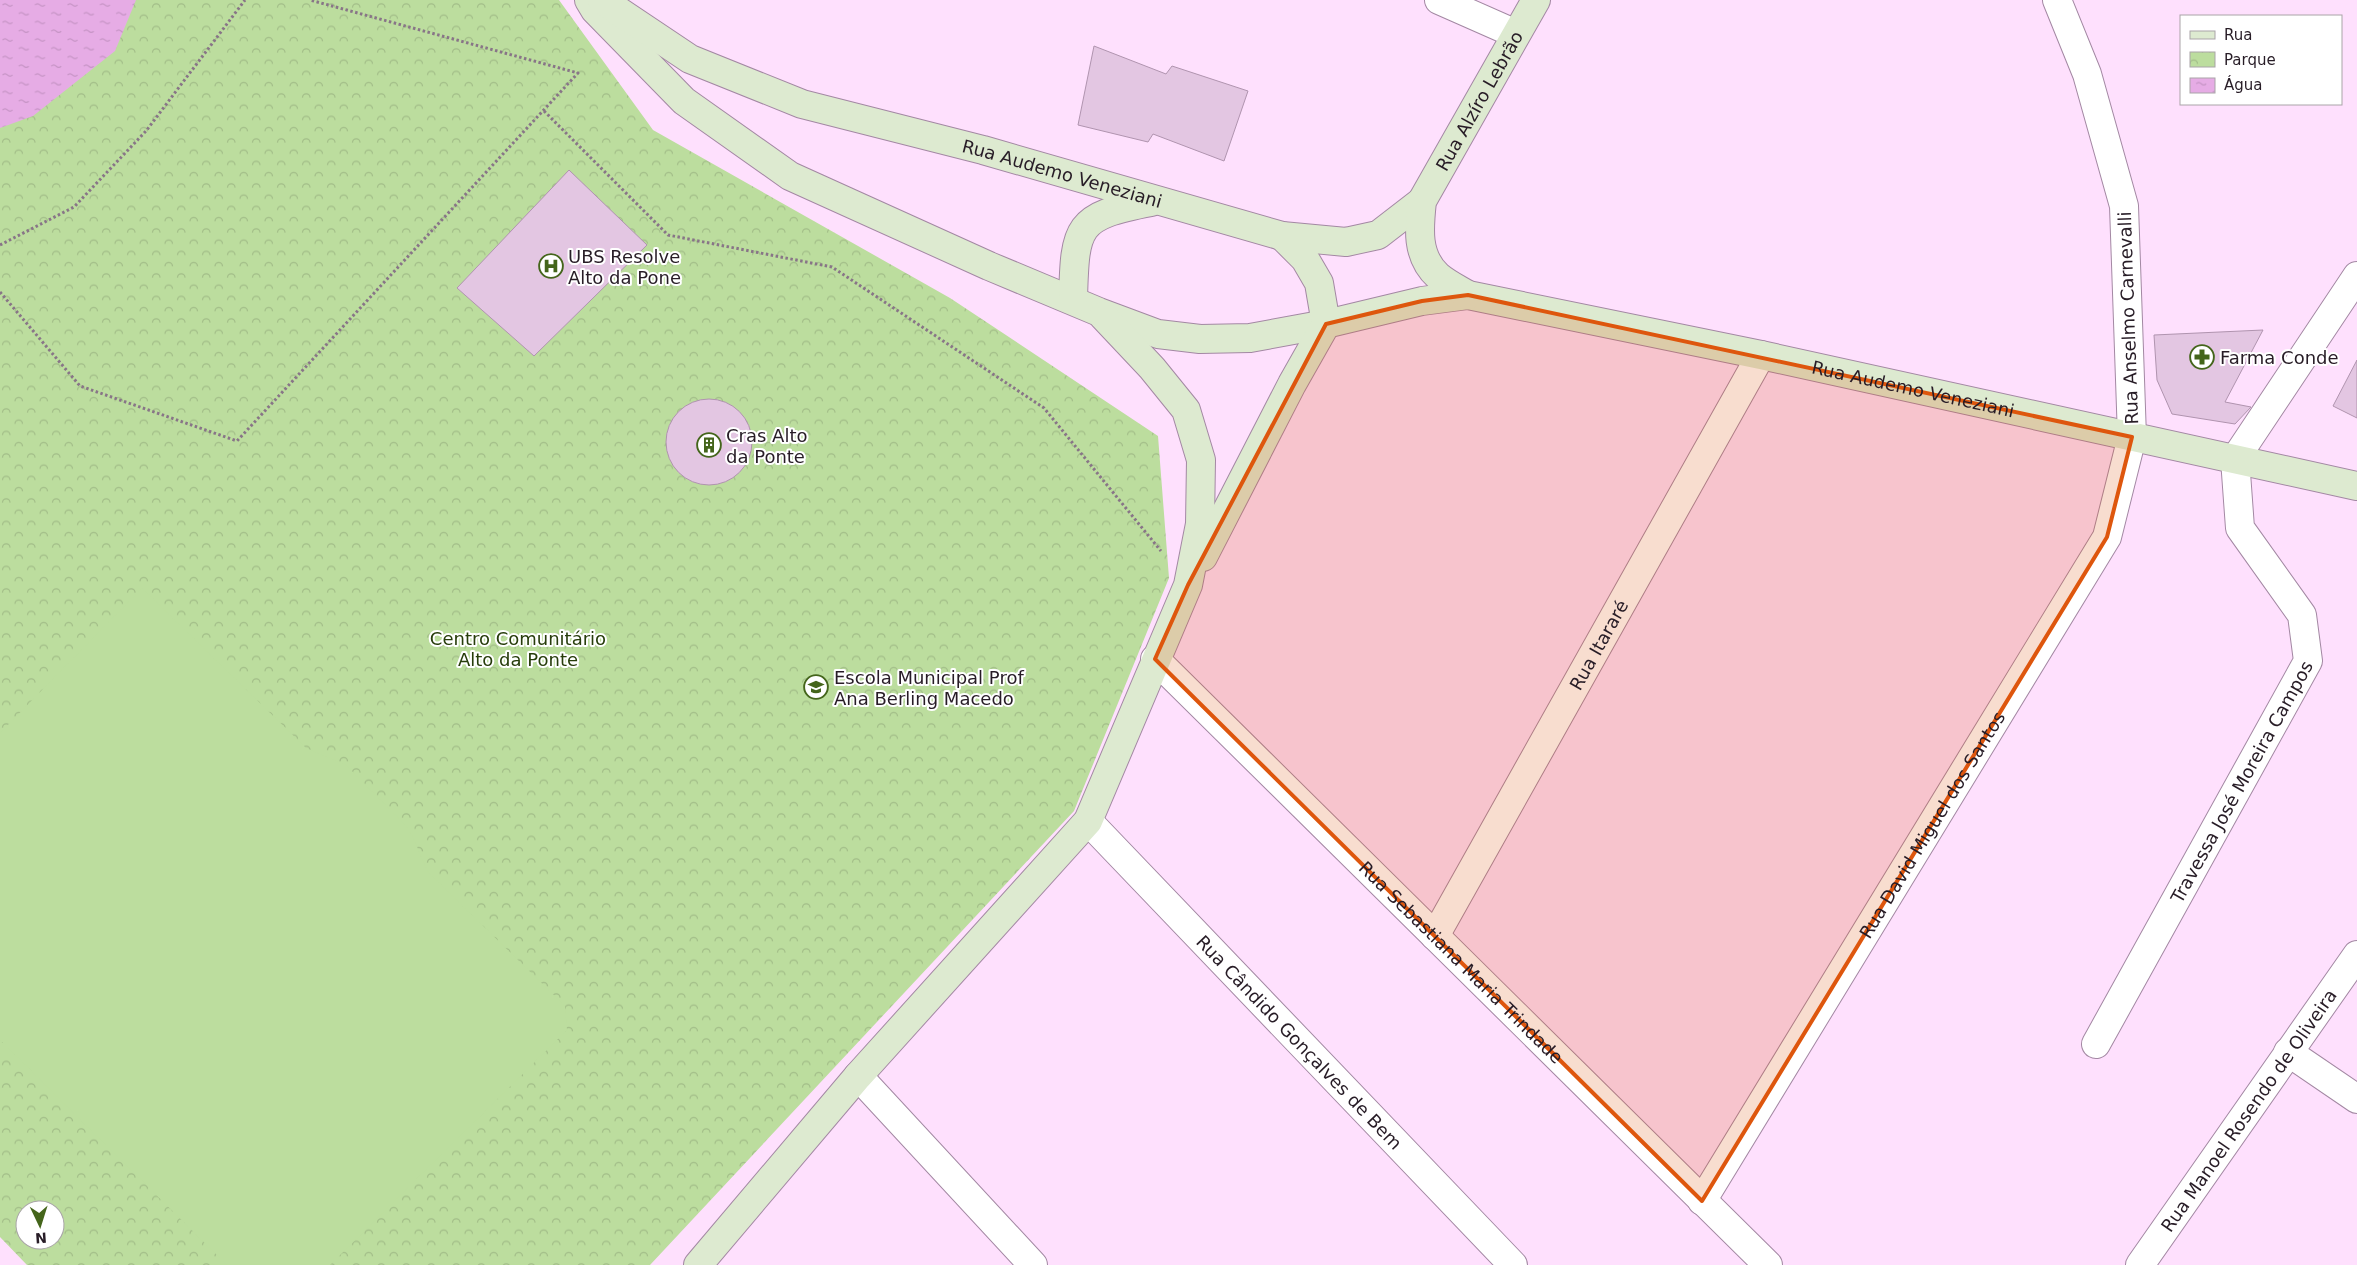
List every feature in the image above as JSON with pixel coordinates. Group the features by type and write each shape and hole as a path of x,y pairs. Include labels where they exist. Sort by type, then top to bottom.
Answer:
{"main road":[{"name":"Rua Alzíro Lebrão","path":"1422,201 1536,0"},
{"name":"Rua Audemo Veneziani","path":"599,2 690,59 802,104 983,150 1282,236 1346,242 1378,235 1422,201"},
{"name":"Rua Audemo Veneziani","path":"599,2 684,102 790,176 990,266 1099,312 1158,334 1200,339 1250,338 1326,324 1422,301 1468,295 1761,355 2357,486"},
{"path":"1072,299 1074,250 1087,222 1114,209 1158,201"},
{"name":"Rua Audemo Veneziani","path":"1422,201 1419,232 1424,256 1437,276 1468,295"},
{"path":"698,1265 858,1076 1088,820 1188,585 1292,384 1326,324 1318,282 1304,259 1282,236"},
{"path":"1099,312 1152,368 1186,410 1201,460 1200,524 1188,585"}],"street":[{"path":"1439,0 1516,34"},
{"name":"Rua Anselmo Carnevalli","path":"2057,0 2087,74 2124,206 2132,436"},
{"path":"2235,459 2357,276"},
{"name":"Rua Itararé","path":"1435,936 1761,355"},
{"name":"Rua David Miguel dos Santos","path":"1702,1201 2108,537 2132,436"},
{"name":"Travessa José Moreira Campos","path":"2096,1044 2308,661 2302,615 2240,528 2235,459"},
{"name":"Rua Sebastiana Maria Trindade","path":"1155,660 1768,1265"},
{"name":"Rua Cândido Gonçalves de Bem","path":"1088,820 1512,1265"},
{"name":"Rua Manoel Rosendo de Oliveira","path":"2140,1265 2357,956"},
{"path":"2288,1052 2357,1099"},
{"path":"858,1076 1033,1265"}],"path":[{"path":"0,245 74,207 146,131 245,0"},
{"path":"0,292 80,386 237,441 578,73 310,0"},
{"path":"544,111 668,235 832,268 1044,408 1188,585"}],"highlighted area":[{"path":"1468,295 2132,437 2107,537 1702,1201 1155,659 1188,585 1326,324 1422,301"}],"green space":[{"name":"Centro Comunitário Alto da Ponte","path":"0,0 559,0 653,130 950,298 1158,436 1169,578 1074,811 650,1265 27,1265 0,1237"},
{"path":"142,588 306,748 346,765 406,826 429,873 565,1006 567,1030 330,1265 227,1265 0,1040 0,733"}],"water":[{"path":"0,0 136,0 115,51 33,116 0,128"}],"building":[{"path":"1094,46 1166,74 1172,66 1248,91 1224,161 1153,134 1148,142 1078,125"},
{"name":"UBS Resolve Alto da Pone","path":"569,170 647,245 534,356 457,288"},
{"name":"Farma Conde","path":"2263,330 2225,402 2251,407 2235,424 2172,414 2157,380 2154,335"},
{"path":"2357,360 2357,418 2333,406"},
{"name":"Cras Alto da Ponte","path":"701,399 717,399 726,402 740,411 749,425 752,442 749,459 740,473 726,482 717,485 701,485 685,478 673,466 666,450 666,434 673,418 685,406"}],"place":[{"name":"UBS Resolve Alto da Pone","path":"551,266"},
{"name":"Farma Conde","path":"2202,357"},
{"name":"Cras Alto da Ponte","path":"709,445"},
{"name":"Escola Municipal Prof Ana Berling Macedo","path":"816,687"}]}
